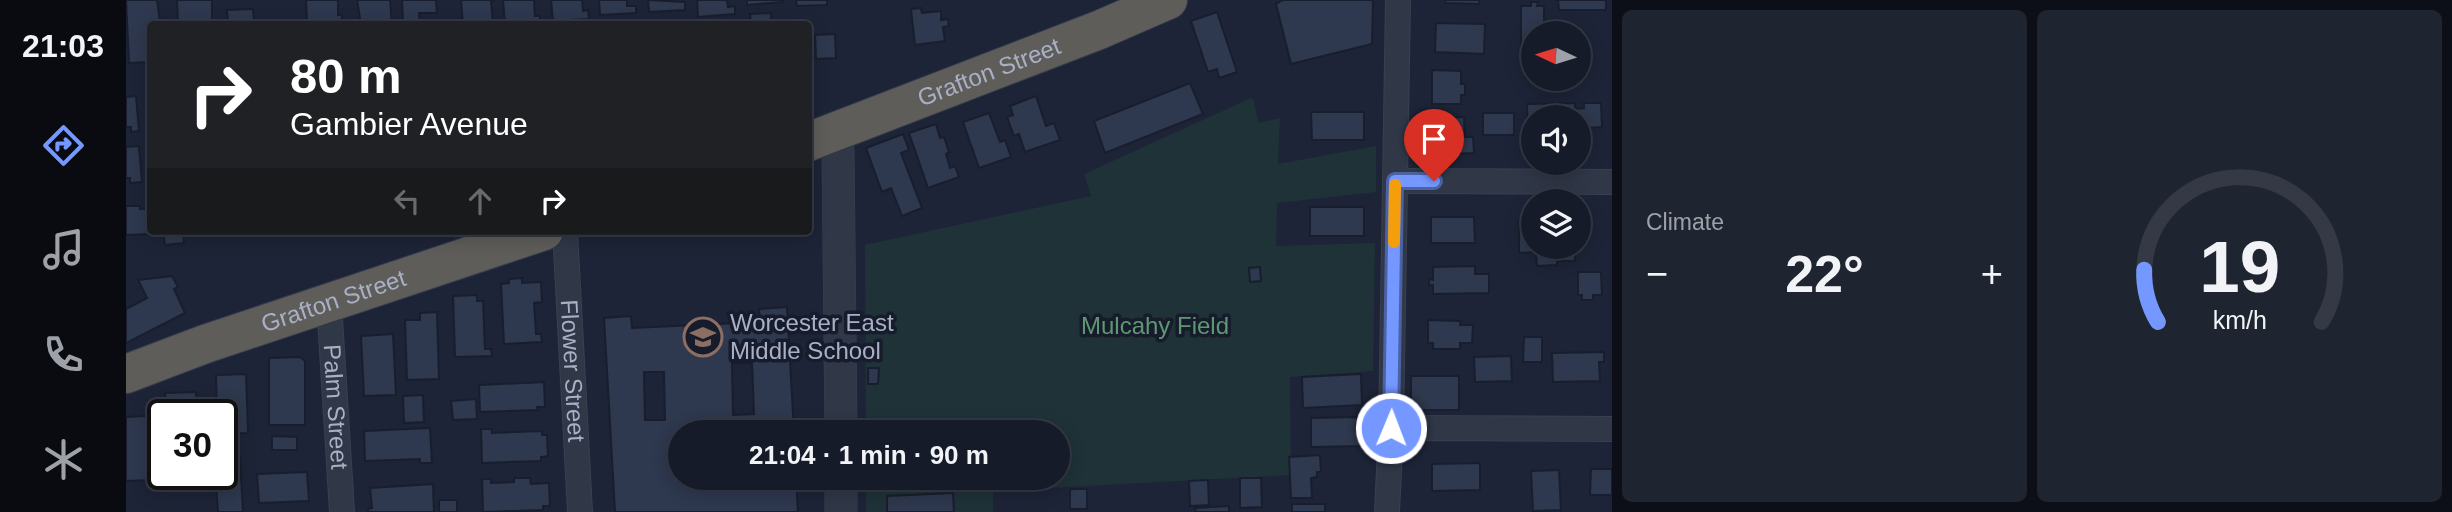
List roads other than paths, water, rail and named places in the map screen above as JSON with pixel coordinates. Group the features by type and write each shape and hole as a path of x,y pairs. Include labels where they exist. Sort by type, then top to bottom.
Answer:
{"highway":[{"name":"Grafton Street","path":"822,136 1099,30 1168,0"},
{"name":"Grafton Street","path":"126,374 205,344 532,235"}],"street":[{"path":"1387,512 1391,428 1398,0"},
{"path":"822,136 838,151 841,420"},
{"path":"1395,181 1612,182"},
{"name":"Flower Street","path":"565,235 580,512"},
{"name":"Palm Street","path":"329,302 342,512"},
{"path":"1391,428 1612,429"},
{"path":"841,490 841,512"}],"place":[{"name":"Worcester East Middle School","path":"703,337"}],"park label":[{"name":"Mulcahy Field","path":"1155,326"}]}
